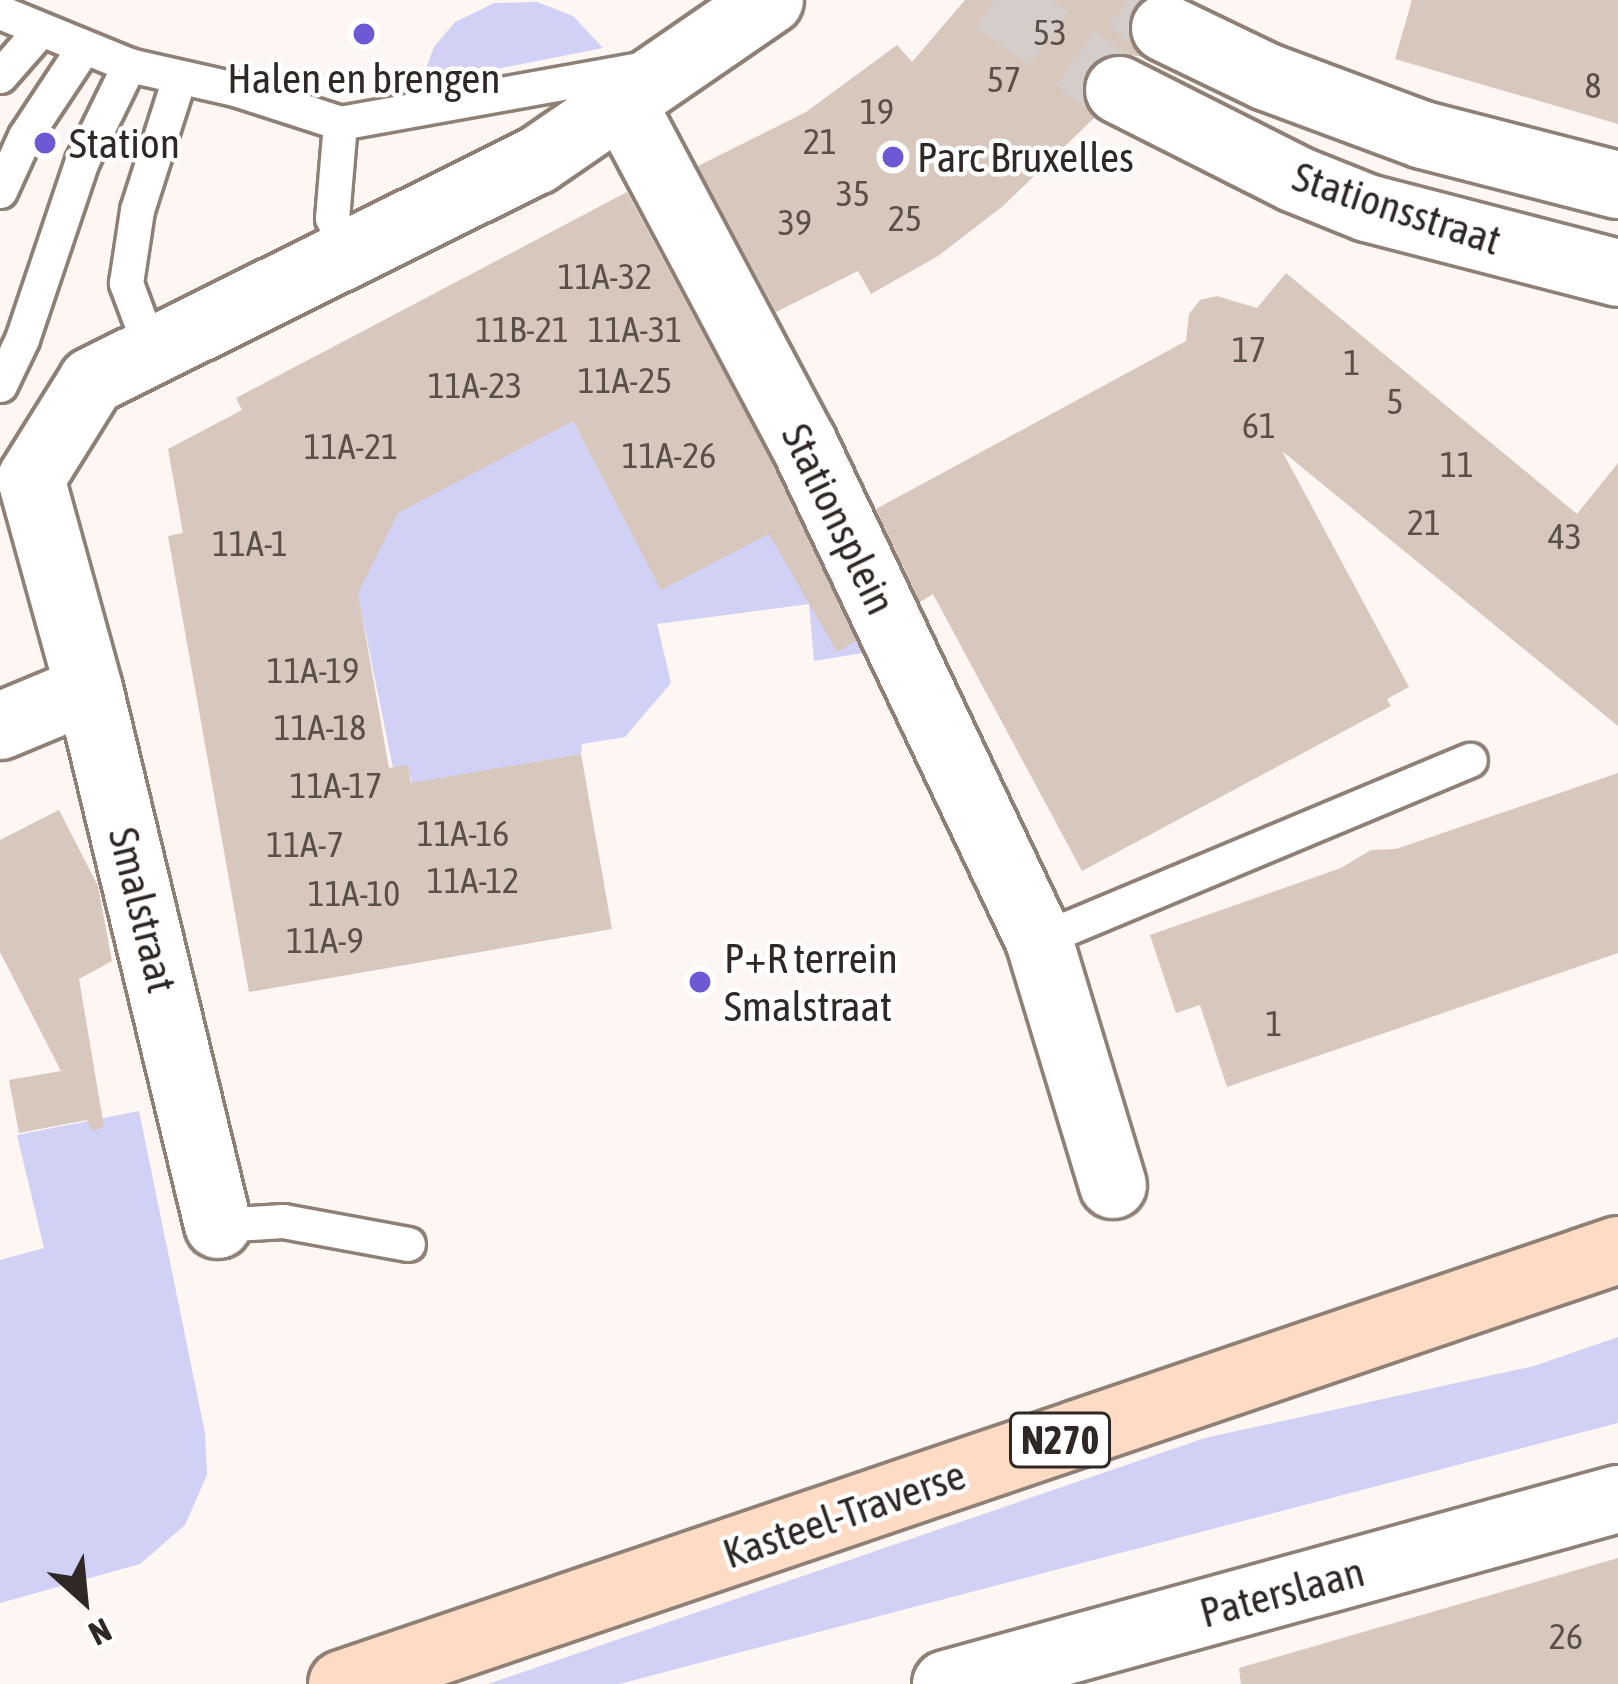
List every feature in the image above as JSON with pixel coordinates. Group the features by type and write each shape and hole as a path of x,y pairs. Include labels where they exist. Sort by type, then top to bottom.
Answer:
{"main road":[{"name":"Kasteel-Traverse","path":"342,1684 1618,1250"}],"street":[{"path":"0,726 89,688 15,473 92,381 536,161 624,106 770,0"},
{"name":"Stationsstraat","path":"1165,28 1267,77 1423,136 1618,184"},
{"name":"Stationsstraat","path":"1119,90 1295,179 1367,208 1618,273"},
{"name":"Stationsplein","path":"624,106 802,442 1039,940"},
{"name":"Smalstraat","path":"89,688 218,1225"},
{"path":"1039,940 1113,1185"},
{"name":"Paterslaan","path":"946,1684 1618,1499"}],"lane":[{"path":"0,12 82,50 236,89 340,123 687,59"},
{"path":"0,76 41,29"},
{"path":"0,191 25,136 82,50"},
{"path":"0,385 22,339 82,161 129,65"},
{"path":"151,350 126,284 137,210 179,78"},
{"path":"340,123 332,218 351,254"},
{"path":"1039,940 1470,760"},
{"path":"218,1225 283,1221 408,1244"}],"shaded area":[{"path":"537,2 573,16 603,48 486,71 424,73 434,47 455,22 494,3"},
{"path":"573,421 661,589 818,507 887,649 814,661 809,604 657,624 671,683 625,737 582,744 581,754 412,784 408,766 393,768 359,600 345,602 383,503"},
{"path":"139,1111 205,1433 207,1475 185,1525 140,1564 0,1603 0,1260 44,1248 17,1135"},
{"path":"1618,1337 1618,1423 619,1684 488,1684 1205,1438 1534,1366"}],"building":[{"name":"Parc Bruxelles","path":"965,0 1141,0 1128,30 1143,57 1118,53 1098,59 1085,74 1082,91 1095,117 1003,206 938,256 871,294 858,271 776,312 698,166 806,112 897,45 912,62"},
{"path":"1412,0 1618,0 1618,124 1395,59"},
{"path":"627,192 770,459 856,641 837,652 769,534 661,590 573,421 398,513 358,593 389,768 408,765 411,783 581,754 612,929 249,992 168,536 183,533 168,449 242,410 236,398"},
{"path":"1286,273 1577,514 1618,463 1618,726 1282,451 1409,687 1387,699 1391,706 1082,871 933,594 920,602 876,509 1186,341 1189,314 1200,300 1217,296 1257,308"},
{"path":"1618,773 1618,953 1227,1087 1200,1005 1176,1013 1150,935 1341,868 1371,850 1396,849"},
{"path":"59,810 98,886 112,961 79,979 104,1127 92,1131 87,1120 19,1133 9,1080 61,1071 0,952 0,840"},
{"path":"1618,1558 1618,1684 1241,1684 1239,1668"}],"tunnel":[{"path":"995,0 1119,90"},
{"path":"1128,0 1165,28"}],"place":[{"name":"Halen en brengen","path":"364,34"},
{"name":"Station","path":"45,143"},
{"name":"Parc Bruxelles","path":"893,157"},
{"name":"P+R terrein Smalstraat","path":"700,982"}]}
